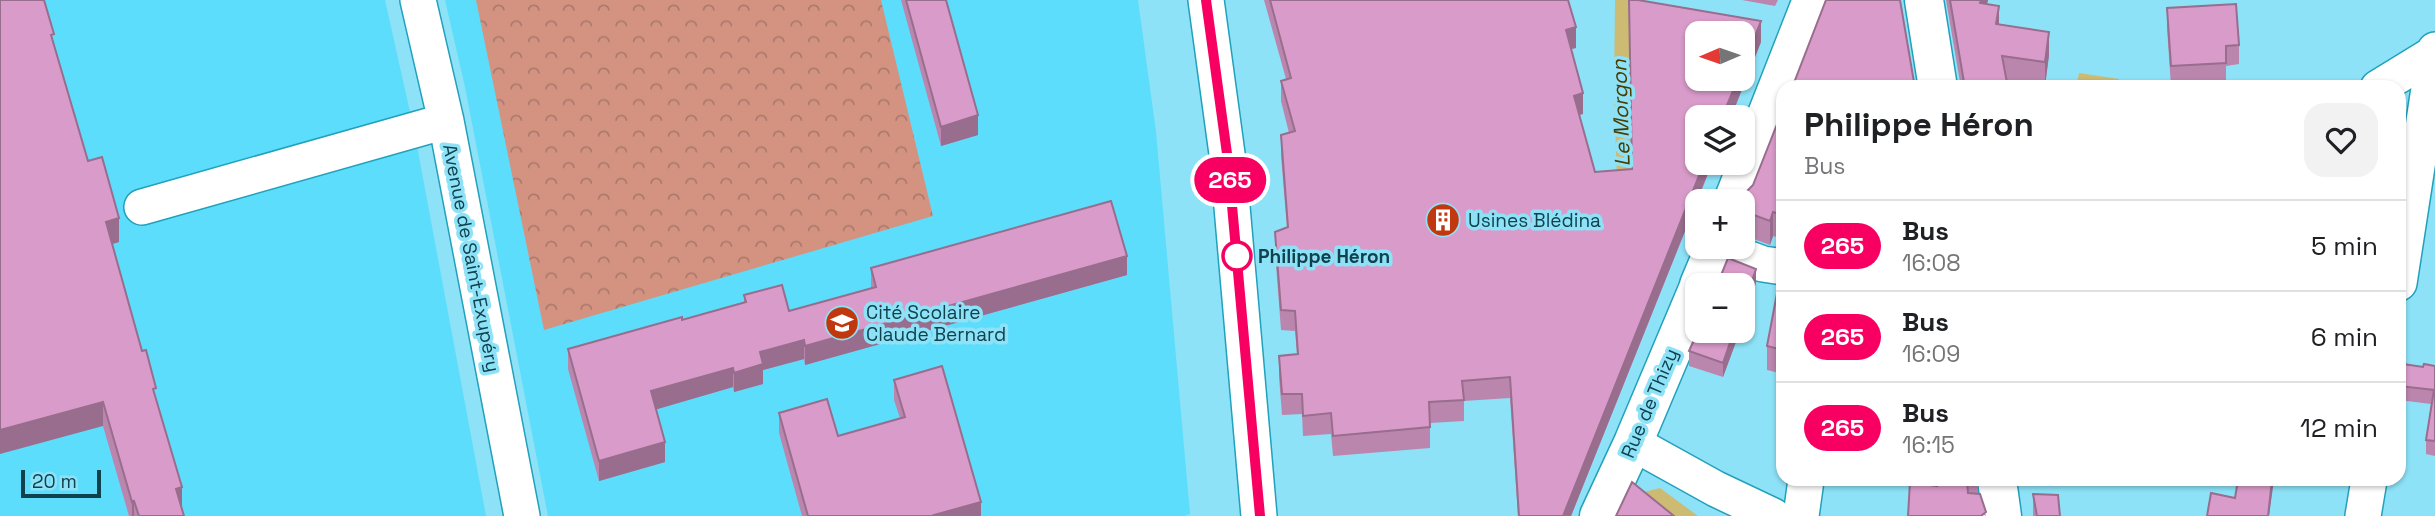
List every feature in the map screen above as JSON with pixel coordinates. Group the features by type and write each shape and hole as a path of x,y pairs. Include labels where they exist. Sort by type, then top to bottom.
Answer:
{"main road":[{"path":"1781,80 1812,0"},
{"path":"1924,0 1937,80"},
{"path":"1738,189 1776,92"},
{"name":"Rue de Thizy","path":"1599,516 1685,318"},
{"path":"1998,486 2001,516"}],"street":[{"name":"Avenue de Saint-Exupéry","path":"418,0 446,121 522,516"},
{"path":"1206,0 1229,174 1259,516"},
{"path":"2391,80 2435,52"},
{"path":"2406,238 2435,52"},
{"path":"142,207 446,121"},
{"path":"1749,259 1776,266"},
{"path":"1633,443 1716,489 1773,516"},
{"path":"1801,516 1805,486"},
{"path":"2363,516 2368,486"}],"shaded area":[{"path":"0,0 385,0 414,130 486,516 0,516"},
{"name":"Cité Scolaire Claude Bernard","path":"445,0 1138,0 1156,132 1190,514 548,516 465,87"}],"green space":[{"path":"476,0 881,0 933,216 544,330"}],"water":[{"name":"Le Morgon","path":"1615,0 1629,0 1631,190 1617,181"},
{"path":"2079,73 2119,79 2119,80 2078,80"},
{"path":"1660,488 1698,516 1670,516 1640,493"}],"building":[{"path":"0,0 44,0 54,34 51,35 88,161 102,157 119,218 106,222 142,351 146,350 156,388 153,389 182,487 176,489 184,516 139,516 134,501 132,502 103,402 0,430"},
{"path":"906,0 946,0 978,115 941,127"},
{"name":"Usines Blédina","path":"1270,0 1568,0 1576,27 1566,30 1583,93 1574,96 1595,172 1632,169 1629,0 1761,21 1755,36 1755,21 1685,21 1685,91 1733,91 1727,105 1685,105 1685,175 1699,175 1694,189 1685,189 1685,211 1563,516 1519,516 1510,377 1462,381 1464,400 1429,402 1430,427 1333,436 1331,413 1303,416 1302,394 1282,394 1279,356 1298,354 1295,311 1281,310 1275,232 1288,227 1281,135 1295,131 1281,81 1291,78"},
{"path":"1826,0 1900,0 1914,80 1795,80"},
{"path":"1950,0 1981,0 1980,3 1999,6 1996,24 2049,32 2045,62 2002,56 2006,80 1964,80"},
{"path":"2236,4 2239,45 2226,46 2226,63 2171,66 2167,8"},
{"path":"1776,127 1776,213 1773,212 1770,221 1755,215 1755,189 1749,189"},
{"path":"1111,201 1127,256 805,346 804,340 760,352 763,364 734,373 733,368 651,391 665,442 599,461 568,349 746,302 744,295 782,285 789,311 876,287 871,268"},
{"path":"1728,259 1756,269 1755,273 1722,273"},
{"path":"1776,299 1776,348 1767,346"},
{"path":"1693,343 1730,343 1723,363 1689,351"},
{"path":"2406,364 2435,366 2435,441 2426,440 2434,390 2406,387"},
{"path":"942,366 981,502 935,516 808,516 779,413 827,399 838,436 905,417 894,380"},
{"path":"1632,482 1674,516 1616,516"},
{"path":"1910,486 1967,486 1968,493 1980,494 1986,512 1981,516 1908,516"},
{"path":"2237,486 2271,486 2268,516 2207,516 2211,493 2235,498"},
{"path":"2033,494 2058,495 2060,516 2037,516"}],"bus line":[{"name":"265","path":"1206,0 1228,161 1260,516"}],"place":[{"name":"Usines Blédina","path":"1443,220"},
{"name":"Philippe Héron","path":"1237,256"},
{"name":"Cité Scolaire Claude Bernard","path":"842,323"}]}
